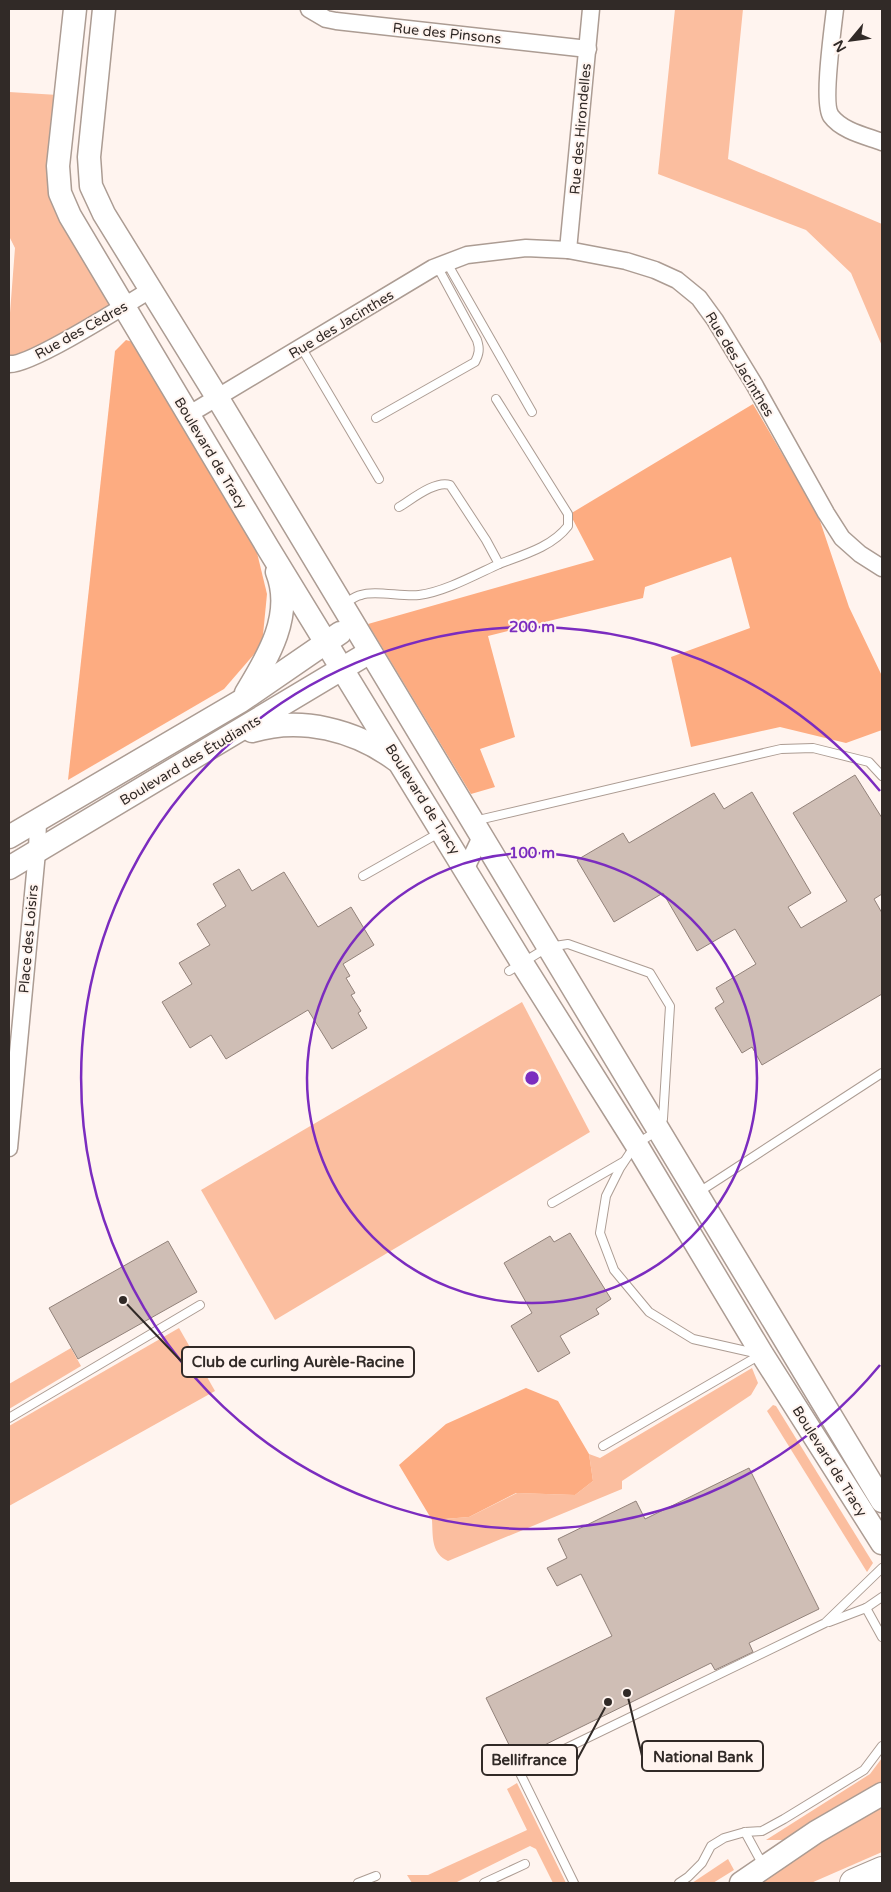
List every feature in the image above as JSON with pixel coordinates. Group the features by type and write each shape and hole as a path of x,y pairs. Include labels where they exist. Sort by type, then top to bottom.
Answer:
{"highway":[{"path":"854,1883 882,1871"}],"street":[{"name":"Boulevard de Tracy","path":"75,9 59,150 58,180 60,192 70,216 268,548 466,868 516,967 630,1152 667,1195 762,1354 788,1371 882,1501"},
{"name":"Boulevard de Tracy","path":"104,9 89,157 91,186 104,214 217,396 784,1340 788,1371 882,1543"},
{"name":"Rue des Pinsons","path":"309,9 319,16 336,21 588,49"},
{"name":"Rue des Hirondelles","path":"568,250 591,9"},
{"path":"835,9 827,100 830,116 847,128 882,142"},
{"name":"Rue des Jacinthes","path":"188,415 217,396 442,265 467,255 526,248 568,250 626,261 655,270 677,280 699,298 715,320 754,384 842,538 860,554 882,568"},
{"name":"Rue des Cèdres","path":"9,364 14,365 41,353 150,290"},
{"path":"241,701 276,639 284,604 280,579 268,548"},
{"name":"Boulevard des Étudiants","path":"9,838 241,701 326,642 354,625"},
{"name":"Boulevard des Étudiants","path":"9,868 370,652"},
{"path":"229,737 278,725 299,724 318,726 372,744 400,763"},
{"name":"Place des Loisirs","path":"9,1148 37,852 38,820"},
{"name":"Boulevard de Tracy","path":"466,868 476,829"},
{"path":"667,1195 697,1193"},
{"path":"762,1354 784,1340"},
{"path":"741,1883 816,1832 882,1794"}],"lane":[{"path":"442,265 532,412"},
{"path":"376,418 475,362 479,355 477,340 442,265"},
{"path":"301,347 379,479"},
{"path":"342,605 358,595 367,593 420,595 459,583 562,535 568,526 568,514 496,399"},
{"path":"399,507 436,485 445,483 450,485 486,540 499,564"},
{"path":"476,829 781,749 813,748 868,762 882,776"},
{"path":"363,876 443,831"},
{"path":"516,967 548,947 568,944 650,972 670,1006 663,1119 659,1130 630,1152 552,1204"},
{"path":"697,1193 882,1073"},
{"path":"630,1152 606,1196 600,1233 614,1270 649,1312 693,1339 762,1354"},
{"path":"9,1418 200,1305"},
{"path":"603,1446 762,1354"},
{"path":"825,1623 882,1568"},
{"path":"574,1883 519,1771 825,1623 866,1608 882,1597"},
{"path":"866,1608 882,1637"},
{"path":"679,1883 702,1863 711,1846 724,1838 746,1832 762,1831 864,1770 882,1746"},
{"path":"746,1832 764,1867"},
{"path":"484,1883 525,1864"},
{"path":"358,1883 376,1876"}],"shaded area":[{"path":"675,9 743,9 728,159 882,224 882,346 851,273 806,230 658,174"},
{"path":"9,92 58,95 53,173 115,303 18,357 9,356 9,326 15,248 9,236"},
{"path":"126,340 136,343 253,536 267,594 262,645 224,689 68,780 115,351"},
{"path":"753,404 818,515 849,607 882,676 882,730 846,743 780,727 691,747 671,657 750,628 731,557 645,587 643,598 488,636 515,737 480,749 495,787 471,794 368,624 594,560 570,514"},
{"path":"522,1002 590,1132 275,1320 201,1190"},
{"path":"179,1328 215,1391 9,1506 9,1426"},
{"path":"71,1348 81,1366 9,1409 9,1384"},
{"path":"752,1368 758,1383 751,1395 622,1481 622,1489 448,1561 438,1554 434,1544 432,1520 469,1517 517,1493 575,1495 593,1481 589,1454 600,1458"},
{"path":"526,1388 558,1401 589,1454 593,1481 575,1495 516,1493 469,1517 432,1520 399,1465 446,1424"},
{"path":"773,1405 776,1406 873,1563 867,1572 767,1411"},
{"path":"882,1758 882,1783 784,1840 766,1840 870,1774"},
{"path":"517,1783 566,1883 553,1883 536,1849 530,1846 455,1883 412,1883 407,1875 428,1875 527,1830 507,1789"},
{"path":"882,1805 882,1852 811,1883 757,1883 803,1849"},
{"path":"728,1859 734,1870 713,1883 692,1883"}],"building":[{"path":"855,775 882,818 882,894 874,899 882,913 882,994 762,1065 752,1047 742,1053 715,1008 724,1002 716,988 756,964 735,929 697,951 663,893 614,922 577,860 623,833 629,843 714,793 724,809 752,792 811,893 788,907 801,928 847,901 793,813"},
{"path":"239,869 252,891 284,872 318,927 351,907 374,945 343,964 350,976 346,978 355,993 351,995 361,1011 358,1013 367,1028 332,1049 308,1010 226,1059 211,1035 190,1048 162,1002 192,984 179,963 210,945 197,924 226,906 213,884"},
{"path":"570,1233 611,1299 596,1309 599,1314 560,1336 570,1353 538,1372 511,1326 532,1313 504,1263 550,1236 554,1242"},
{"path":"168,1241 197,1292 78,1359 49,1308"},
{"path":"749,1468 819,1609 749,1643 753,1652 715,1670 711,1663 516,1759 486,1698 612,1636 581,1574 557,1586 547,1568 567,1558 558,1539 636,1501 645,1519"}],"place":[{"name":"Club de curling Aurèle-Racine","path":"123,1300"},
{"name":"National Bank","path":"627,1693"},
{"name":"Bellifrance","path":"608,1702"}]}
